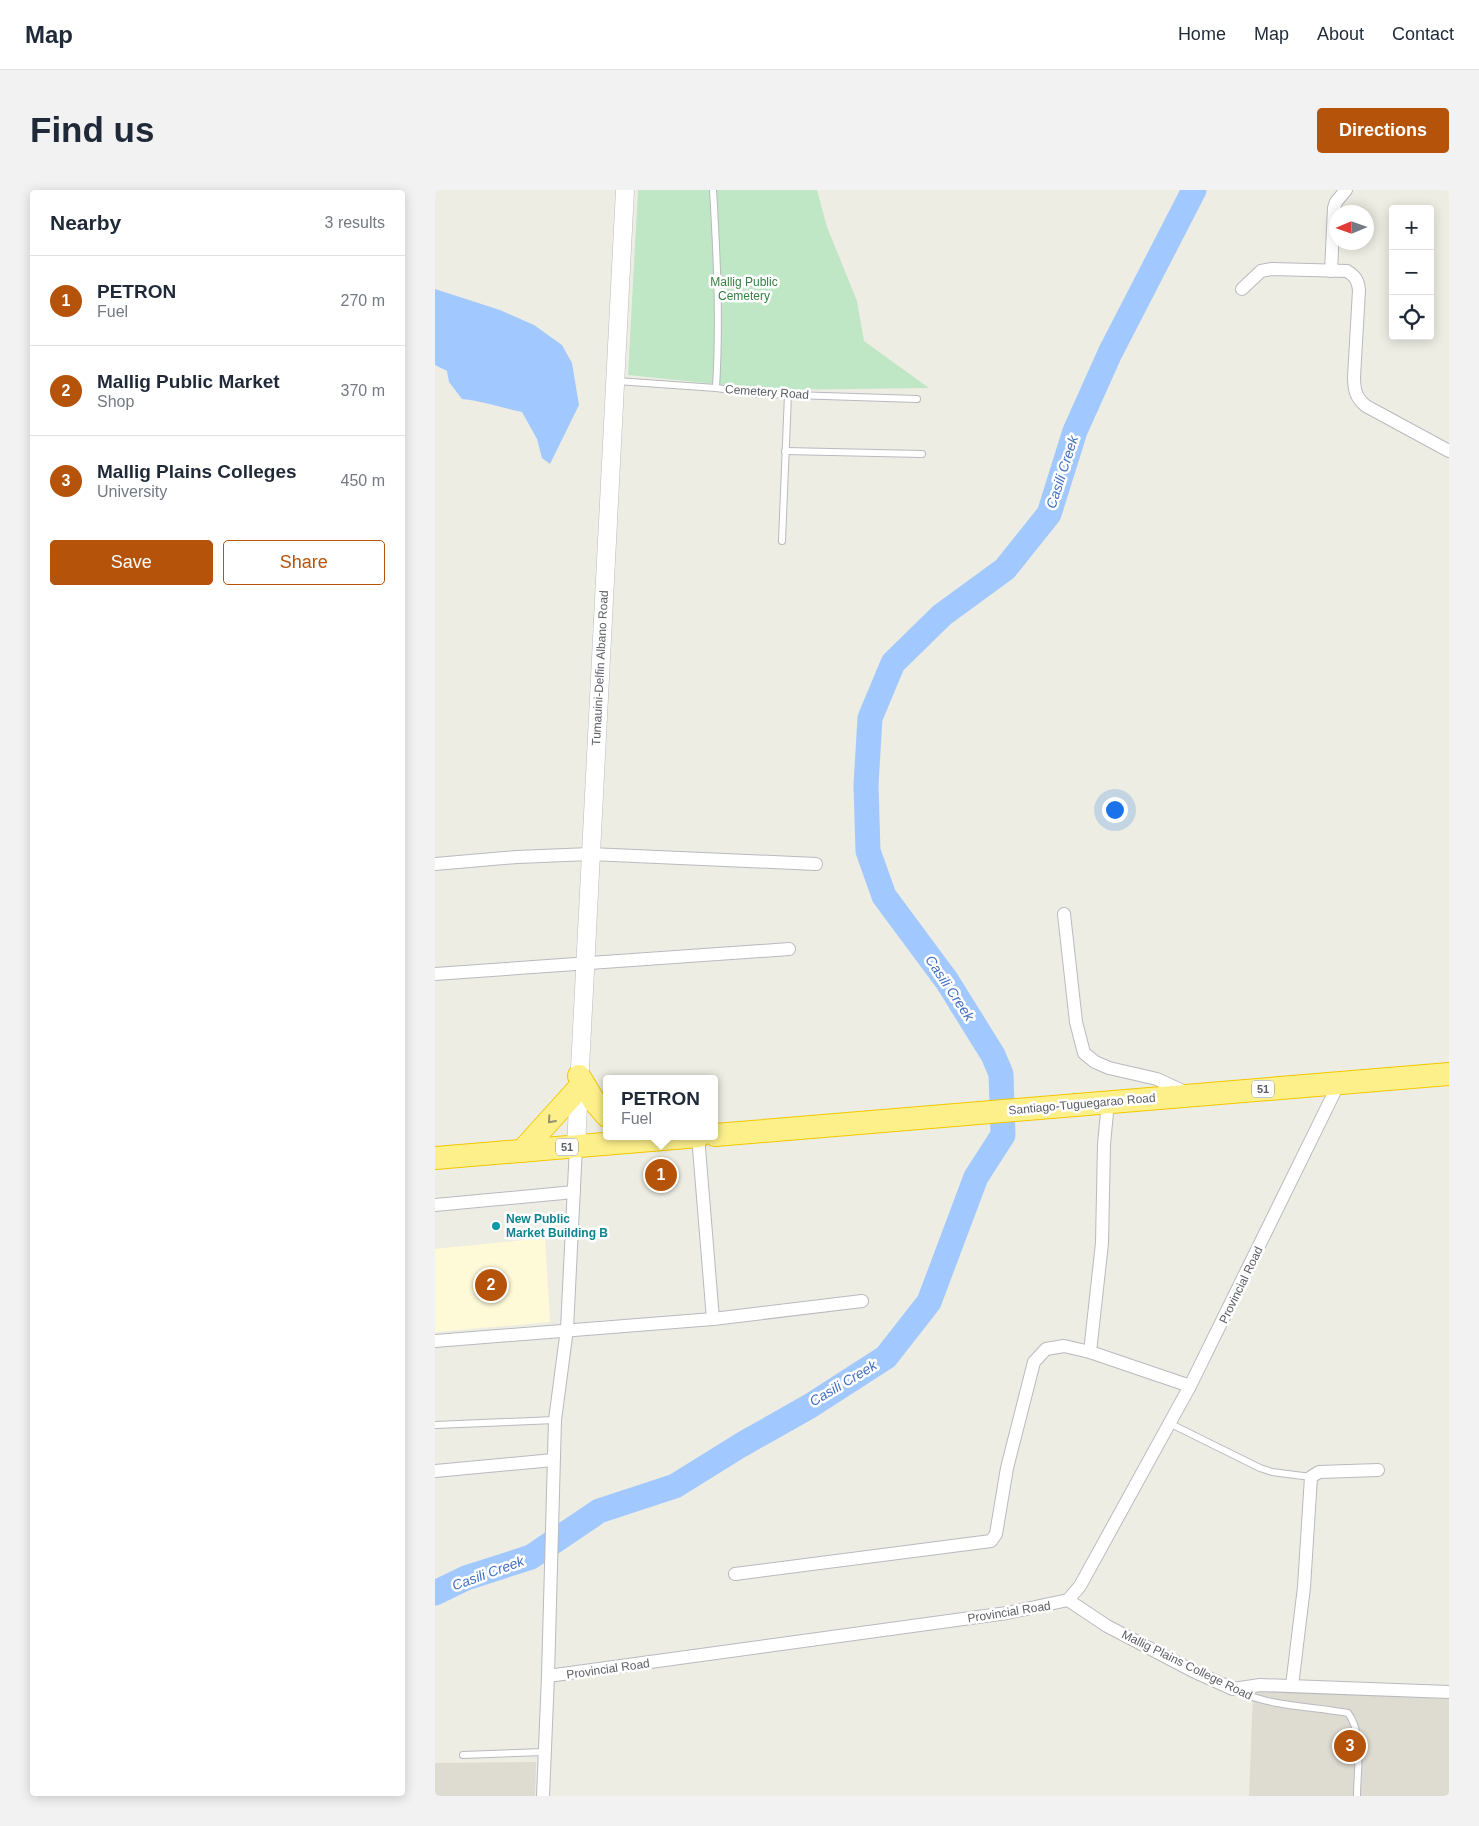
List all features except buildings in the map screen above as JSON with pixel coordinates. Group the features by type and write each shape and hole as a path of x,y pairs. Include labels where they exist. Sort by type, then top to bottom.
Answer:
{"highway":[{"name":"Santiago-Tuguegarao Road","path":"718,1135 1190,1094 1449,1074"},
{"path":"522,1151 579,1082 603,1111"},
{"name":"51","path":"435,1158 623,1140"}],"main road":[{"name":"Tumauini-Delfin Albano Road","path":"576,1146 590,854 617,381 625,190"}],"street":[{"path":"1331,271 1334,208 1336,202 1346,190"},
{"path":"1242,289 1261,271 1266,270 1347,271 1354,275 1358,281 1354,390 1359,400 1366,406 1449,451"},
{"path":"435,864 517,856 590,854 816,864"},
{"path":"1064,914 1076,1022 1084,1053 1095,1062 1109,1068 1157,1079 1190,1094"},
{"path":"435,974 585,961 789,949"},
{"name":"Provincial Road","path":"543,1796 548,1676 1007,1613 1068,1600 1080,1586 1171,1424 1339,1083"},
{"path":"1090,1352 1102,1243 1104,1144 1108,1102"},
{"path":"699,1140 713,1319"},
{"path":"548,1676 555,1420 567,1329 576,1146"},
{"path":"435,1204 574,1192"},
{"path":"435,1341 567,1329 713,1319 862,1301"},
{"path":"735,1574 991,1541 996,1534 1007,1468 1034,1362 1040,1354 1054,1347 1064,1346 1090,1352 1190,1386"},
{"path":"435,1471 553,1460"},
{"path":"1292,1686 1304,1587 1311,1477 1319,1472 1378,1470"},
{"name":"Mallig Plains College Road","path":"1068,1600 1107,1626 1193,1671 1233,1689"},
{"path":"1233,1689 1260,1685 1449,1692"}],"lane":[{"path":"713,190 719,343 716,388"},
{"name":"Cemetery Road","path":"617,381 716,388 759,394 917,399"},
{"path":"782,541 788,394"},
{"path":"785,451 922,454"},
{"path":"435,1425 555,1420"},
{"path":"1171,1424 1260,1468 1272,1472 1311,1477"},
{"name":"Mallig Plains College Road","path":"1233,1689 1255,1699 1348,1714 1354,1721 1357,1736 1357,1796"},
{"path":"463,1755 544,1752"}],"shaded area":[{"path":"545,1238 550,1322 435,1332 435,1249"},
{"path":"1253,1691 1449,1696 1449,1796 1249,1796"},
{"path":"536,1762 535,1796 435,1796 435,1763"}],"green space":[{"name":"Mallig Public Cemetery","path":"638,190 817,190 827,227 857,301 864,341 929,388 775,390 628,375"}],"water":[{"path":"435,289 500,310 534,325 562,345 572,363 579,405 550,464 542,458 537,439 522,412 462,399 449,382 447,371 435,365"}],"waterway":[{"name":"Casili Creek","path":"435,1593 466,1578 531,1557 599,1511 675,1486 741,1445 810,1406 886,1357 929,1302 976,1177 1003,1135 1001,1074 993,1055 947,981 884,896 868,851 866,785 870,718 893,663 942,615 1005,569 1049,514 1075,431 1110,353 1194,190"}],"place":[{"name":"PETRON","path":"661,1175"},
{"name":"New Public Market Building B","path":"496,1226"},
{"name":"Mallig Public Market","path":"491,1285"},
{"name":"Mallig Plains Colleges","path":"1350,1746"}]}
